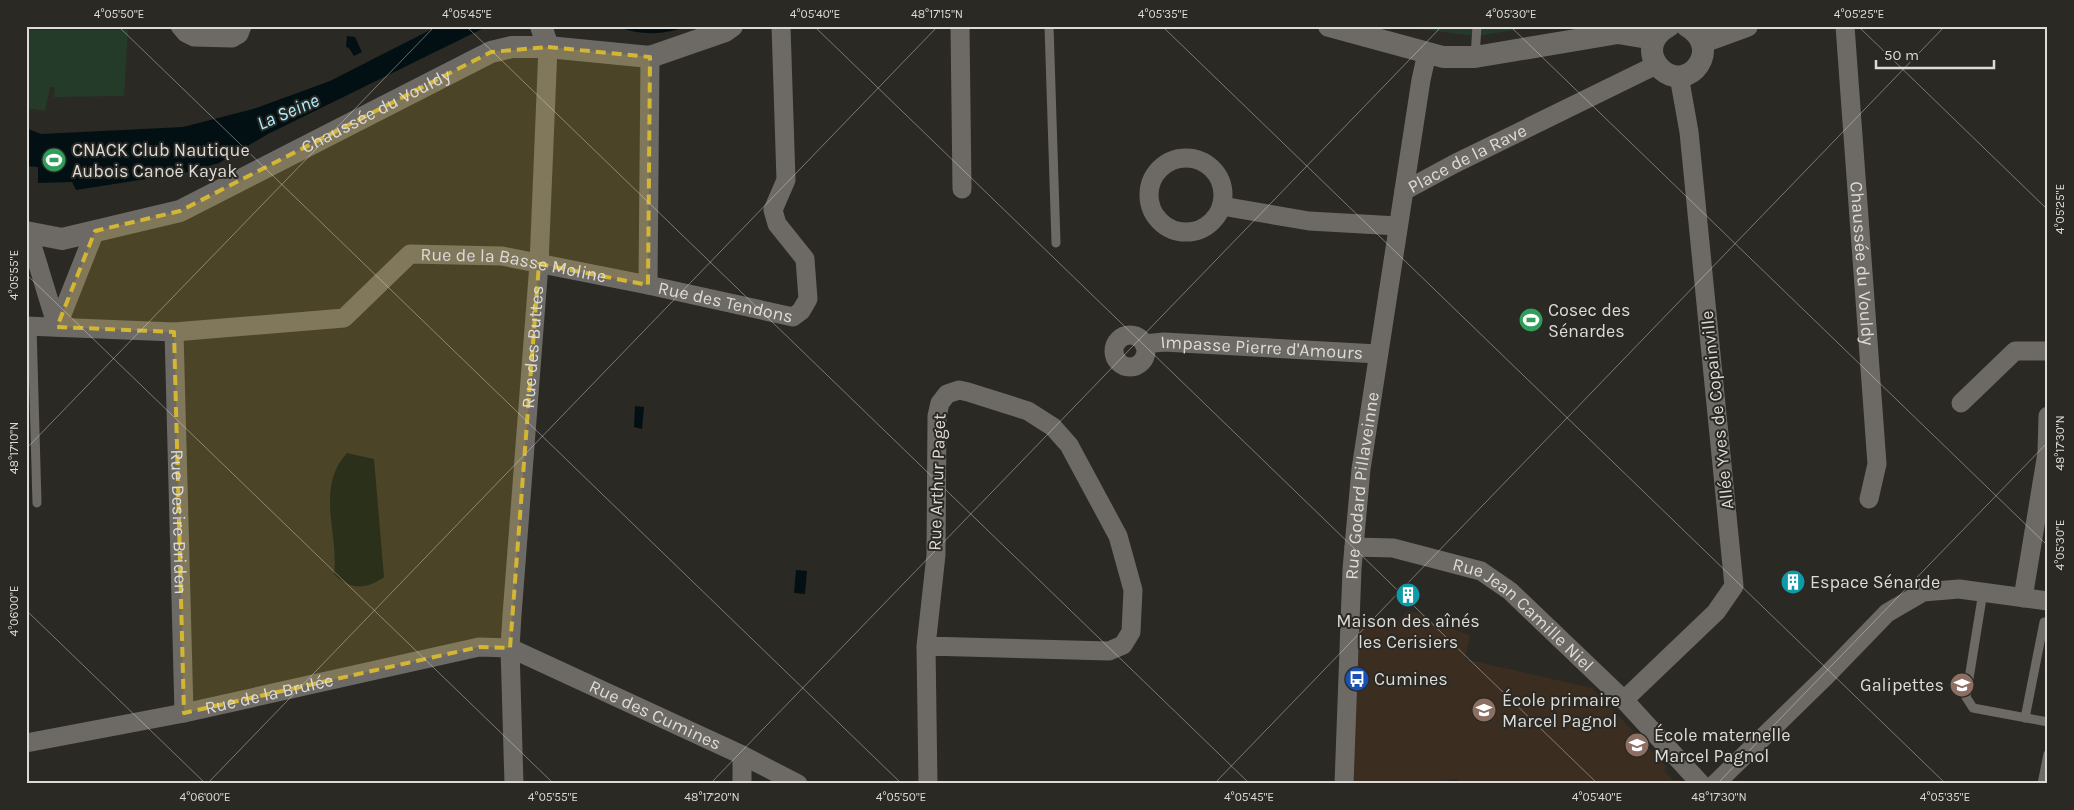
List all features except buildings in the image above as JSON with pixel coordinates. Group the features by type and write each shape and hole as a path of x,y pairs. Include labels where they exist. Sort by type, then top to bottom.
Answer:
{"street":[{"path":"180,26 186,33 194,36 232,38 239,34 242,26"},
{"path":"540,26 548,47"},
{"name":"Chaussée du Vouldy","path":"27,232 62,240 180,211 492,52 512,47 548,47 650,57 725,31 732,26"},
{"name":"Rue des Tendons","path":"648,285 793,317 801,312 808,299 806,259 777,224 773,210 786,180 781,26"},
{"path":"960,26 962,189"},
{"path":"1329,26 1443,57 1475,57 1618,33 1661,33"},
{"path":"1661,33 1652,48 1652,57 1656,65 1666,74 1680,76 1691,73 1699,65 1704,54 1695,34 1747,26"},
{"name":"Chaussée du Vouldy","path":"1845,26 1877,464 1869,499"},
{"name":"Rue des Buttes","path":"514,784 510,648 539,264 548,47"},
{"name":"Place de la Rave","path":"1404,191 1427,53"},
{"path":"648,285 650,57"},
{"name":"Place de la Rave","path":"1404,191 1477,153 1630,80 1656,65"},
{"name":"Allée Yves de Copainville","path":"1624,700 1716,612 1734,586 1689,132 1680,76"},
{"name":"Rue Godard Pillaveinne","path":"1344,784 1354,547 1360,469 1404,191"},
{"path":"1222,206 1309,221 1398,226"},
{"path":"57,328 96,231"},
{"path":"27,232 57,328"},
{"name":"Rue de la Basse Moline","path":"29,326 174,332 344,318 410,254 502,256 648,285"},
{"name":"Rue Desire Briden","path":"174,332 184,713"},
{"name":"Impasse Pierre d'Amours","path":"1144,344 1164,342 1378,354"},
{"path":"1961,403 2015,351 2048,351"},
{"name":"Rue Arthur Paget","path":"926,646 1109,651 1123,645 1131,632 1133,590 1118,536 1069,445 1053,427 1028,411 959,390 947,394 940,403 937,416 936,555 926,646 928,784"},
{"path":"2023,598 2047,453 2048,416"},
{"name":"Rue Jean Camille Niel","path":"1354,547 1393,548 1481,571 1510,590 1624,700 1701,784"},
{"path":"1715,784 1827,675 1887,613 1923,592 1960,589 2048,602"},
{"name":"Rue de la Brulée","path":"26,743 184,713 479,647 510,648"},
{"name":"Rue des Cumines","path":"510,648 742,755 798,784"},
{"path":"742,755 742,784"}],"lane":[{"path":"1049,26 1056,243"},
{"path":"1475,57 1477,26"},
{"path":"29,326 37,503"},
{"path":"1983,592 1966,697 1973,708 2048,722"},
{"path":"2025,718 2044,622"},
{"path":"2042,784 2048,754"}],"highlighted area":[{"path":"548,47 650,57 648,285 539,264 510,648 479,647 184,713 174,332 57,327 95,231 180,211 491,52"}],"shaded area":[{"name":"École primaire Marcel Pagnol","path":"1408,611 1425,615 1437,624 1470,635 1465,659 1592,688 1667,767 1664,770 1672,780 1679,780 1683,784 1463,784 1456,779 1424,784 1352,784 1360,625 1388,630"}],"green space":[{"path":"1395,26 1539,26 1477,36"},
{"path":"26,30 128,30 124,96 54,97 55,87 50,87 45,111 26,108"}],"water":[{"name":"La Seine","path":"438,26 488,26 268,134 219,163 184,173 76,190 72,182 38,183 38,167 26,166 26,128 41,134 183,127 253,109 330,81"},
{"path":"616,26 689,26 662,33 643,33"},
{"path":"347,36 355,37 362,52 354,56 349,48 346,47"},
{"path":"635,406 644,407 642,429 634,427"},
{"path":"347,453 374,459 384,577 364,586 346,583 334,574 335,558 330,496 332,481 337,467"},
{"path":"796,570 807,571 805,594 794,593"}],"place":[{"name":"CNACK Club Nautique Aubois Canoë Kayak","path":"54,160"},
{"name":"Cosec des Sénardes","path":"1531,320"},
{"name":"Espace Sénarde","path":"1793,582"},
{"name":"Maison des aînés les Cerisiers","path":"1408,595"},
{"name":"Cumines","path":"1357,679"},
{"name":"Galipettes","path":"1962,685"},
{"name":"École primaire Marcel Pagnol","path":"1484,710"},
{"name":"École maternelle Marcel Pagnol","path":"1637,745"}]}
